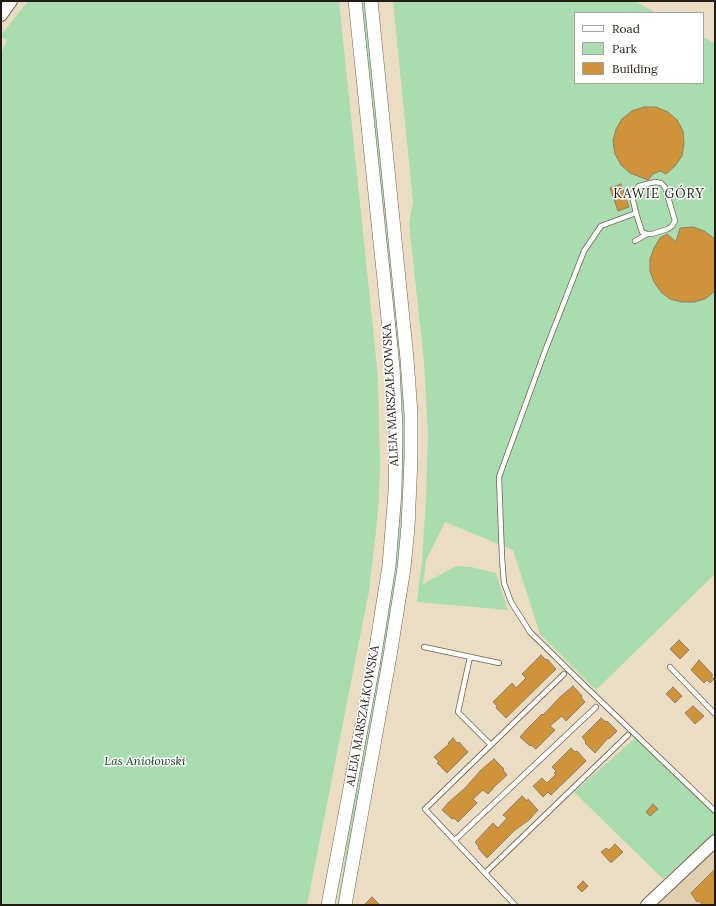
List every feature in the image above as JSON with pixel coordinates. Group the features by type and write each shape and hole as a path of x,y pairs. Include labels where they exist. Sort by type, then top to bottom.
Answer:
{"main road":[{"name":"ALEJA MARSZAŁKOWSKA","path":"328,905 373,666 389,566 395,492 396,429 393,367 355,1"},
{"name":"ALEJA MARSZAŁKOWSKA","path":"345,905 390,656 404,568 408,526 411,458 411,414 407,359 371,1"}],"street":[{"path":"1,15 11,1"},
{"path":"647,905 715,841"}],"lane":[{"path":"635,241 647,234 668,229 675,221 665,187 661,183 655,182 639,186 634,191 632,196 642,232 647,234"},
{"path":"636,213 601,226 584,251 545,351 499,477 504,583 511,602 530,632 715,811"},
{"path":"424,647 499,664"},
{"path":"470,657 458,712 491,745"},
{"path":"670,667 715,714"},
{"path":"516,905 426,809 564,674"},
{"path":"455,840 596,707"},
{"path":"485,873 628,735"}],"shaded area":[{"path":"715,841 715,905 647,905"}],"green space":[{"name":"Las Aniołowski","path":"28,1 339,1 378,377 380,462 379,497 369,591 307,905 1,905 1,78 3,70 1,70 1,54 7,40 1,37 1,35"},
{"path":"360,1 367,1 407,421 401,568 341,905 337,905 399,491"},
{"path":"393,1 634,1 655,12 574,12 574,84 704,84 704,38 715,43 715,574 596,690 540,634 513,550 445,522 426,560 423,584 456,566 471,567 496,573 508,610 417,602 422,560 428,435 424,362 409,223 413,202"},
{"path":"635,738 715,813 715,833 663,879 574,792"}],"building":[{"path":"644,107 656,107 668,112 677,120 683,131 684,144 682,156 675,166 666,174 660,171 653,174 648,180 630,173 621,165 615,154 613,141 616,129 622,119 632,111"},
{"path":"621,184 629,207 618,211 610,188"},
{"path":"693,227 704,231 715,239 715,291 705,299 694,302 682,302 670,299 661,292 654,282 650,271 650,259 660,238 667,234 676,242 680,228"},
{"path":"679,640 689,650 680,659 670,649"},
{"path":"541,655 556,669 506,718 496,708 497,706 493,702 512,683 516,688 526,678 522,674"},
{"path":"699,660 713,675 711,676 714,679 710,683 707,680 704,683 691,670"},
{"path":"573,686 585,702 566,721 562,716 550,726 555,730 536,749 531,745 530,746 520,737 542,714 543,715"},
{"path":"673,687 682,696 675,703 666,694"},
{"path":"693,706 704,716 695,724 685,713"},
{"path":"601,718 606,722 607,721 617,731 609,739 608,738 595,753 585,743 586,742 582,737"},
{"path":"453,738 468,752 447,773 437,763 439,762 434,757 449,744 448,743"},
{"path":"571,748 575,752 577,751 586,761 551,795 548,792 543,797 533,786 542,778 547,783 556,774 554,773 556,771 552,767"},
{"path":"494,759 504,769 503,770 507,775 488,794 483,790 473,799 477,803 458,822 454,818 452,819 442,810 481,770"},
{"path":"522,796 527,801 528,799 538,810 487,858 475,842 493,823 498,828 507,818 503,815"},
{"path":"653,804 658,809 650,816 646,812"},
{"path":"615,844 623,852 612,862 610,862 601,852 606,848 609,850"},
{"path":"715,869 715,905 703,905 699,901 697,902 691,893"},
{"path":"583,881 588,886 582,892 577,887"},
{"path":"372,897 380,905 364,905"}],"district":[{"name":"KAWIE GÓRY","path":"659,194"}]}
